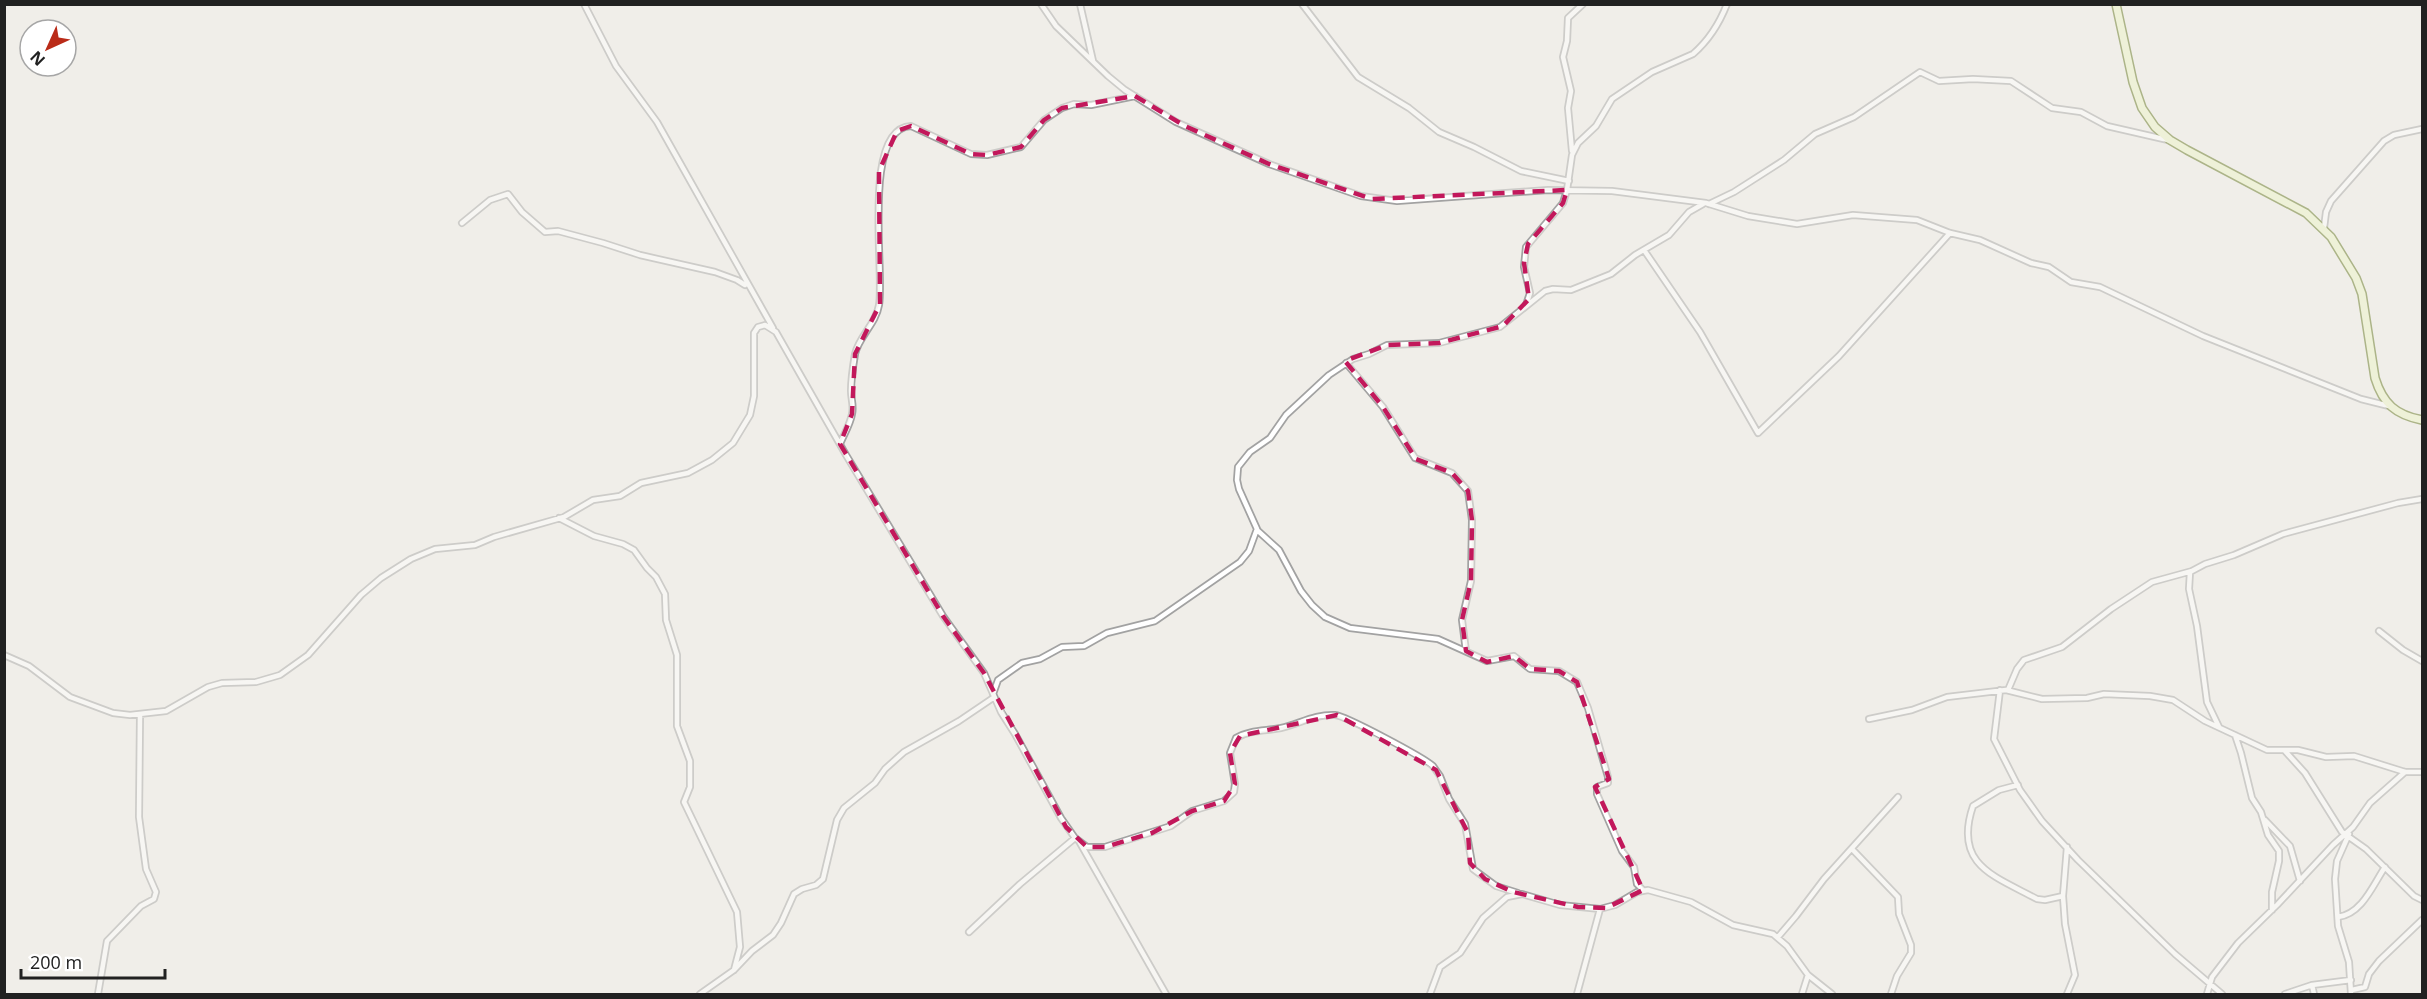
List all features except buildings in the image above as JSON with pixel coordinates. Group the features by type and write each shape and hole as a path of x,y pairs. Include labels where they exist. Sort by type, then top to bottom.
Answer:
{"street":[{"path":"584,4 616,66 657,122 748,286 840,444 943,616 979,665 993,697 1061,818 1077,839 1166,994"},
{"path":"1041,4 1056,26 1125,90 1185,126 1261,161 1372,199 1407,201 1568,190 1612,191 1708,204 1748,216 1797,224 1853,215 1923,221 1950,233 1980,240 2031,263 2049,267 2071,282 2100,287 2203,336 2361,399 2389,406 2404,416 2422,420"},
{"path":"1080,4 1092,61"},
{"path":"1302,4 1358,77 1408,108 1439,132 1521,171 1569,181"},
{"path":"1526,307 1530,293 1524,267 1526,247 1563,203 1568,190 1573,153 1568,108 1571,91 1563,57 1567,41 1568,18 1583,4"},
{"path":"1573,153 1578,143 1596,126 1612,99 1652,72 1693,54 1709,36 1727,4"},
{"path":"2116,4 2133,82 2142,108 2155,127 2170,140 2306,213 2324,228 2347,261 2362,294 2375,378 2389,406"},
{"path":"1643,890 1637,884 1634,867 1622,851 1597,794 1597,787 1608,783 1608,777 1588,708 1577,682 1559,671 1530,669 1514,656 1487,661 1438,639 1350,628 1326,616 1301,591 1279,550 1257,529 1239,489 1238,467 1251,452 1270,438 1295,406 1346,363 1387,345 1439,344 1500,327 1549,289 1571,290 1602,279 1673,232 1692,209 1734,192 1784,160 1815,134 1854,117 1920,72 1939,81 1973,79 2011,81 2052,108 2080,112 2107,126 2170,140"},
{"path":"840,444 852,414 851,386 855,354 874,322 879,304 882,277 879,171 883,156 897,131 905,126 916,127 971,154 987,155 1021,147 1044,120 1070,105 1091,105 1135,96"},
{"path":"2324,228 2326,212 2331,201 2384,141 2394,135 2422,129"},
{"path":"462,223 490,200 506,193 522,212 545,232 558,231 645,257 710,271 748,286"},
{"path":"1644,250 1700,332 1758,433 1839,356 1950,233"},
{"path":"4,655 21,662 78,700 122,715 166,711 208,687 267,680 291,669 319,645 361,595 389,572 411,559 435,549 475,545 571,514 592,500 620,496 645,481 658,481 692,471 725,451 740,433 753,406 754,333 758,327 764,325 775,331"},
{"path":"1346,363 1383,407 1415,458 1452,473 1468,491 1472,520 1471,581 1462,620 1466,651"},
{"path":"2008,690 2014,674 2024,660 2062,647 2111,609 2152,582 2192,571 2283,534 2398,503 2422,499"},
{"path":"559,518 594,536 623,544 634,550 646,568 656,577 664,594 666,620 676,655 677,726 690,761 690,787 684,802 737,912 740,947 734,970"},
{"path":"700,994 734,970 777,929 794,894 816,885 823,879 837,820 844,808 875,783 885,769 904,752 959,721 993,697 998,680 1022,663 1040,659 1062,647 1084,646 1107,633 1136,627 1164,616 1240,562 1249,550 1257,529"},
{"path":"2192,571 2189,575 2189,589 2197,626 2207,702 2218,727"},
{"path":"2379,631 2403,650 2422,661"},
{"path":"2000,690 1994,739 2018,785 2042,821 2175,954 2222,994"},
{"path":"1869,719 1912,710 1947,697 2000,690 2042,699 2087,698 2116,694 2163,698 2173,700 2218,727 2267,750 2298,750 2326,757 2364,758 2405,772 2422,772"},
{"path":"98,994 107,941 141,906 154,899 156,892 146,869 139,817 141,715"},
{"path":"1077,839 1087,847 1097,848 1116,844 1171,826 1192,811 1224,801 1234,792 1235,784 1230,753 1236,738 1246,733 1282,727 1317,717 1337,715 1359,724 1429,763 1440,776 1449,799 1465,824 1473,869 1496,886 1560,905 1600,909 1643,890 1691,902 1733,925 1767,931 1778,937 1797,957 1808,975 1832,994"},
{"path":"2235,735 2249,790 2262,816 2268,835 2280,855 2272,892 2272,910"},
{"path":"2285,751 2306,773 2346,835 2385,867 2408,891 2422,900"},
{"path":"2207,994 2209,983 2238,943 2346,835 2370,803 2405,772"},
{"path":"2018,785 1999,790 1973,806 1967,832 1974,856 1985,871 2037,898 2044,900 2063,896"},
{"path":"1778,937 1824,879 1898,797"},
{"path":"2262,816 2290,846 2300,881"},
{"path":"2346,835 2335,872 2338,917 2351,980 2351,992 2365,988 2369,975 2379,961 2422,920"},
{"path":"969,932 1020,884 1077,839"},
{"path":"2067,847 2063,896 2065,924 2075,975 2067,994"},
{"path":"1852,849 1898,897 1899,914 1911,945 1911,953 1897,976 1891,994"},
{"path":"2338,917 2349,915 2359,906 2385,867"},
{"path":"1430,994 1440,967 1464,949 1476,927 1488,912 1507,897 1518,893"},
{"path":"1577,994 1600,909"},
{"path":"1802,994 1808,975"},
{"path":"2285,994 2312,985 2351,980"},
{"path":"2312,985 2314,994"}],"highlighted area":[{"path":"1135,96 1185,126 1269,164 1372,199 1567,190 1563,203 1528,244 1524,263 1529,299 1503,326 1439,343 1387,345 1345,361 1383,407 1416,459 1452,473 1468,491 1472,520 1471,581 1462,620 1466,651 1487,662 1514,656 1530,669 1559,671 1577,682 1609,779 1595,787 1643,890 1606,908 1578,907 1513,892 1485,879 1470,863 1468,833 1436,770 1337,715 1240,736 1230,753 1235,784 1224,801 1192,811 1152,833 1105,847 1087,847 1066,827 984,673 943,616 840,444 852,414 855,354 880,304 879,171 897,131 911,126 971,154 987,155 1021,147 1044,120 1062,108"}]}
